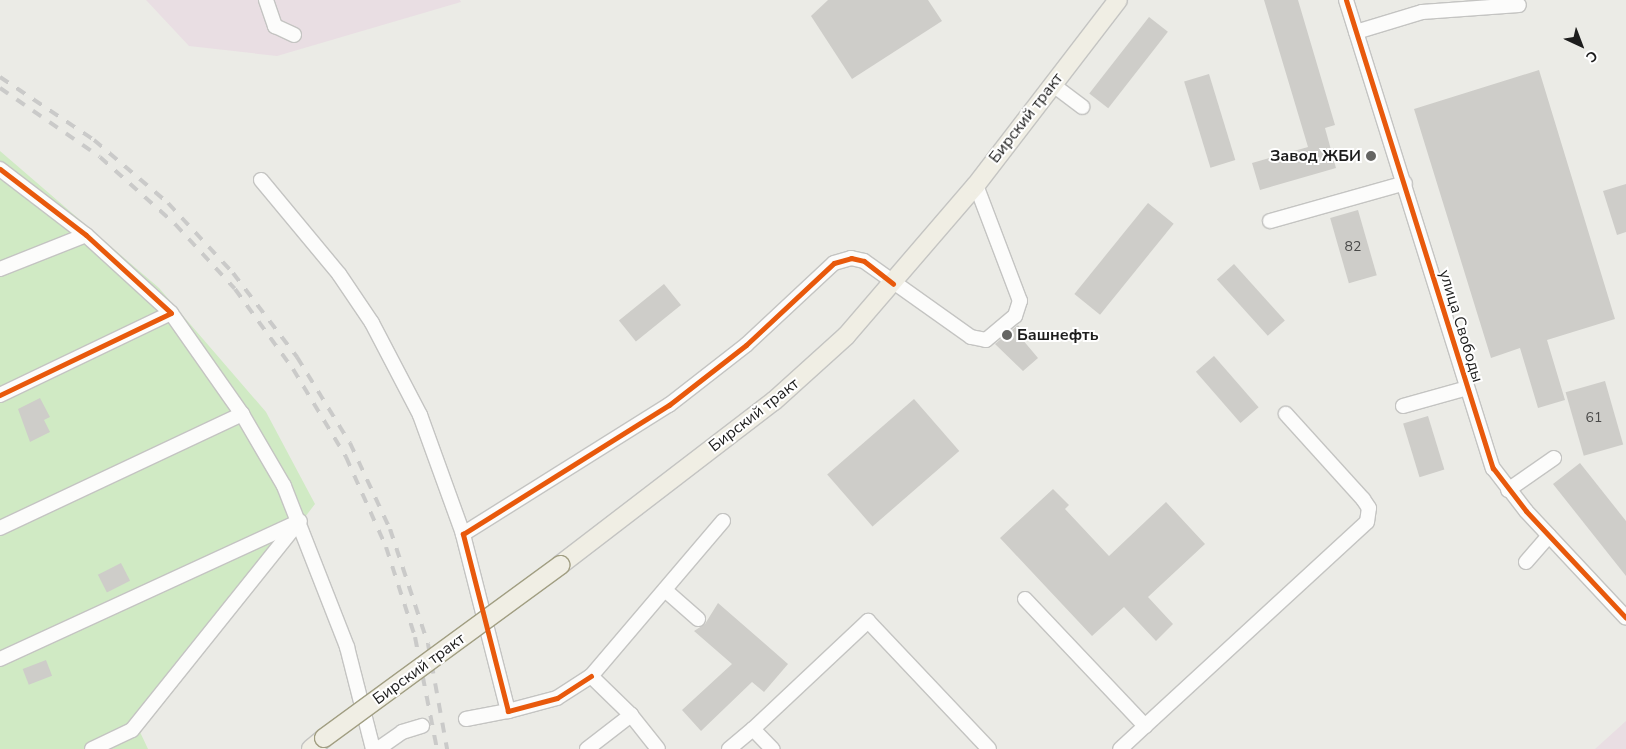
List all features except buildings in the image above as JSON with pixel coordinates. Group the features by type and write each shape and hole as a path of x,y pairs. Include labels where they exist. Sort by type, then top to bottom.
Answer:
{"main road":[{"name":"Бирский тракт","path":"318,744 560,565 788,389 846,336 893,284 976,185 1118,0"}],"street":[{"path":"266,0 275,26 294,35"},
{"name":"улица Свободы","path":"1346,0 1493,468 1508,490 1548,536 1626,618"},
{"path":"1356,32 1422,12 1518,5"},
{"path":"1052,84 1082,107"},
{"path":"0,168 86,235 171,313 242,414 300,521 347,648 373,749"},
{"path":"261,180 340,274 372,323 420,415 463,534 508,711"},
{"path":"1270,221 1404,183"},
{"path":"463,534 669,405 746,345 834,263 851,258 864,261 893,284 979,340 986,340 1015,316 1020,301 1018,288 976,185"},
{"path":"0,269 86,235"},
{"path":"0,395 171,313"},
{"path":"1403,406 1467,388"},
{"path":"0,528 242,414"},
{"path":"1120,749 1368,522 1369,508 1363,499 1286,414"},
{"path":"1508,490 1554,458"},
{"path":"0,659 300,521"},
{"path":"92,749 132,730 300,521"},
{"path":"466,719 508,711 556,698 591,676 723,521"},
{"path":"1526,562 1548,536"},
{"path":"665,590 698,619"},
{"path":"1025,599 1145,726"},
{"path":"729,749 753,729 868,620 988,749"},
{"path":"591,676 631,715 658,749"},
{"path":"587,749 631,715"},
{"path":"378,749 402,732 422,726"},
{"path":"753,729 772,749"}],"shaded area":[{"path":"146,0 460,0 461,2 277,56 189,46"},
{"path":"1626,721 1626,749 1595,749"}],"green space":[{"path":"0,151 159,288 266,412 315,504 140,732 148,749 0,749"}],"railway":[{"path":"0,77 94,140 168,203 233,273 297,357 350,443 390,529 428,644 447,749"},
{"path":"0,88 100,157 175,224 235,289 293,369 346,457 386,547 415,637 437,749"}],"cycle path":[{"path":"1346,0 1493,468 1526,511 1626,618"},
{"path":"0,169 86,235 171,313 0,395"},
{"path":"591,676 557,698 508,711 463,534 669,405 746,345 834,263 851,258 864,261 893,284"}],"place":[{"name":"Завод ЖБИ","path":"1371,156"},
{"name":"Башнефть","path":"1007,335"}]}
